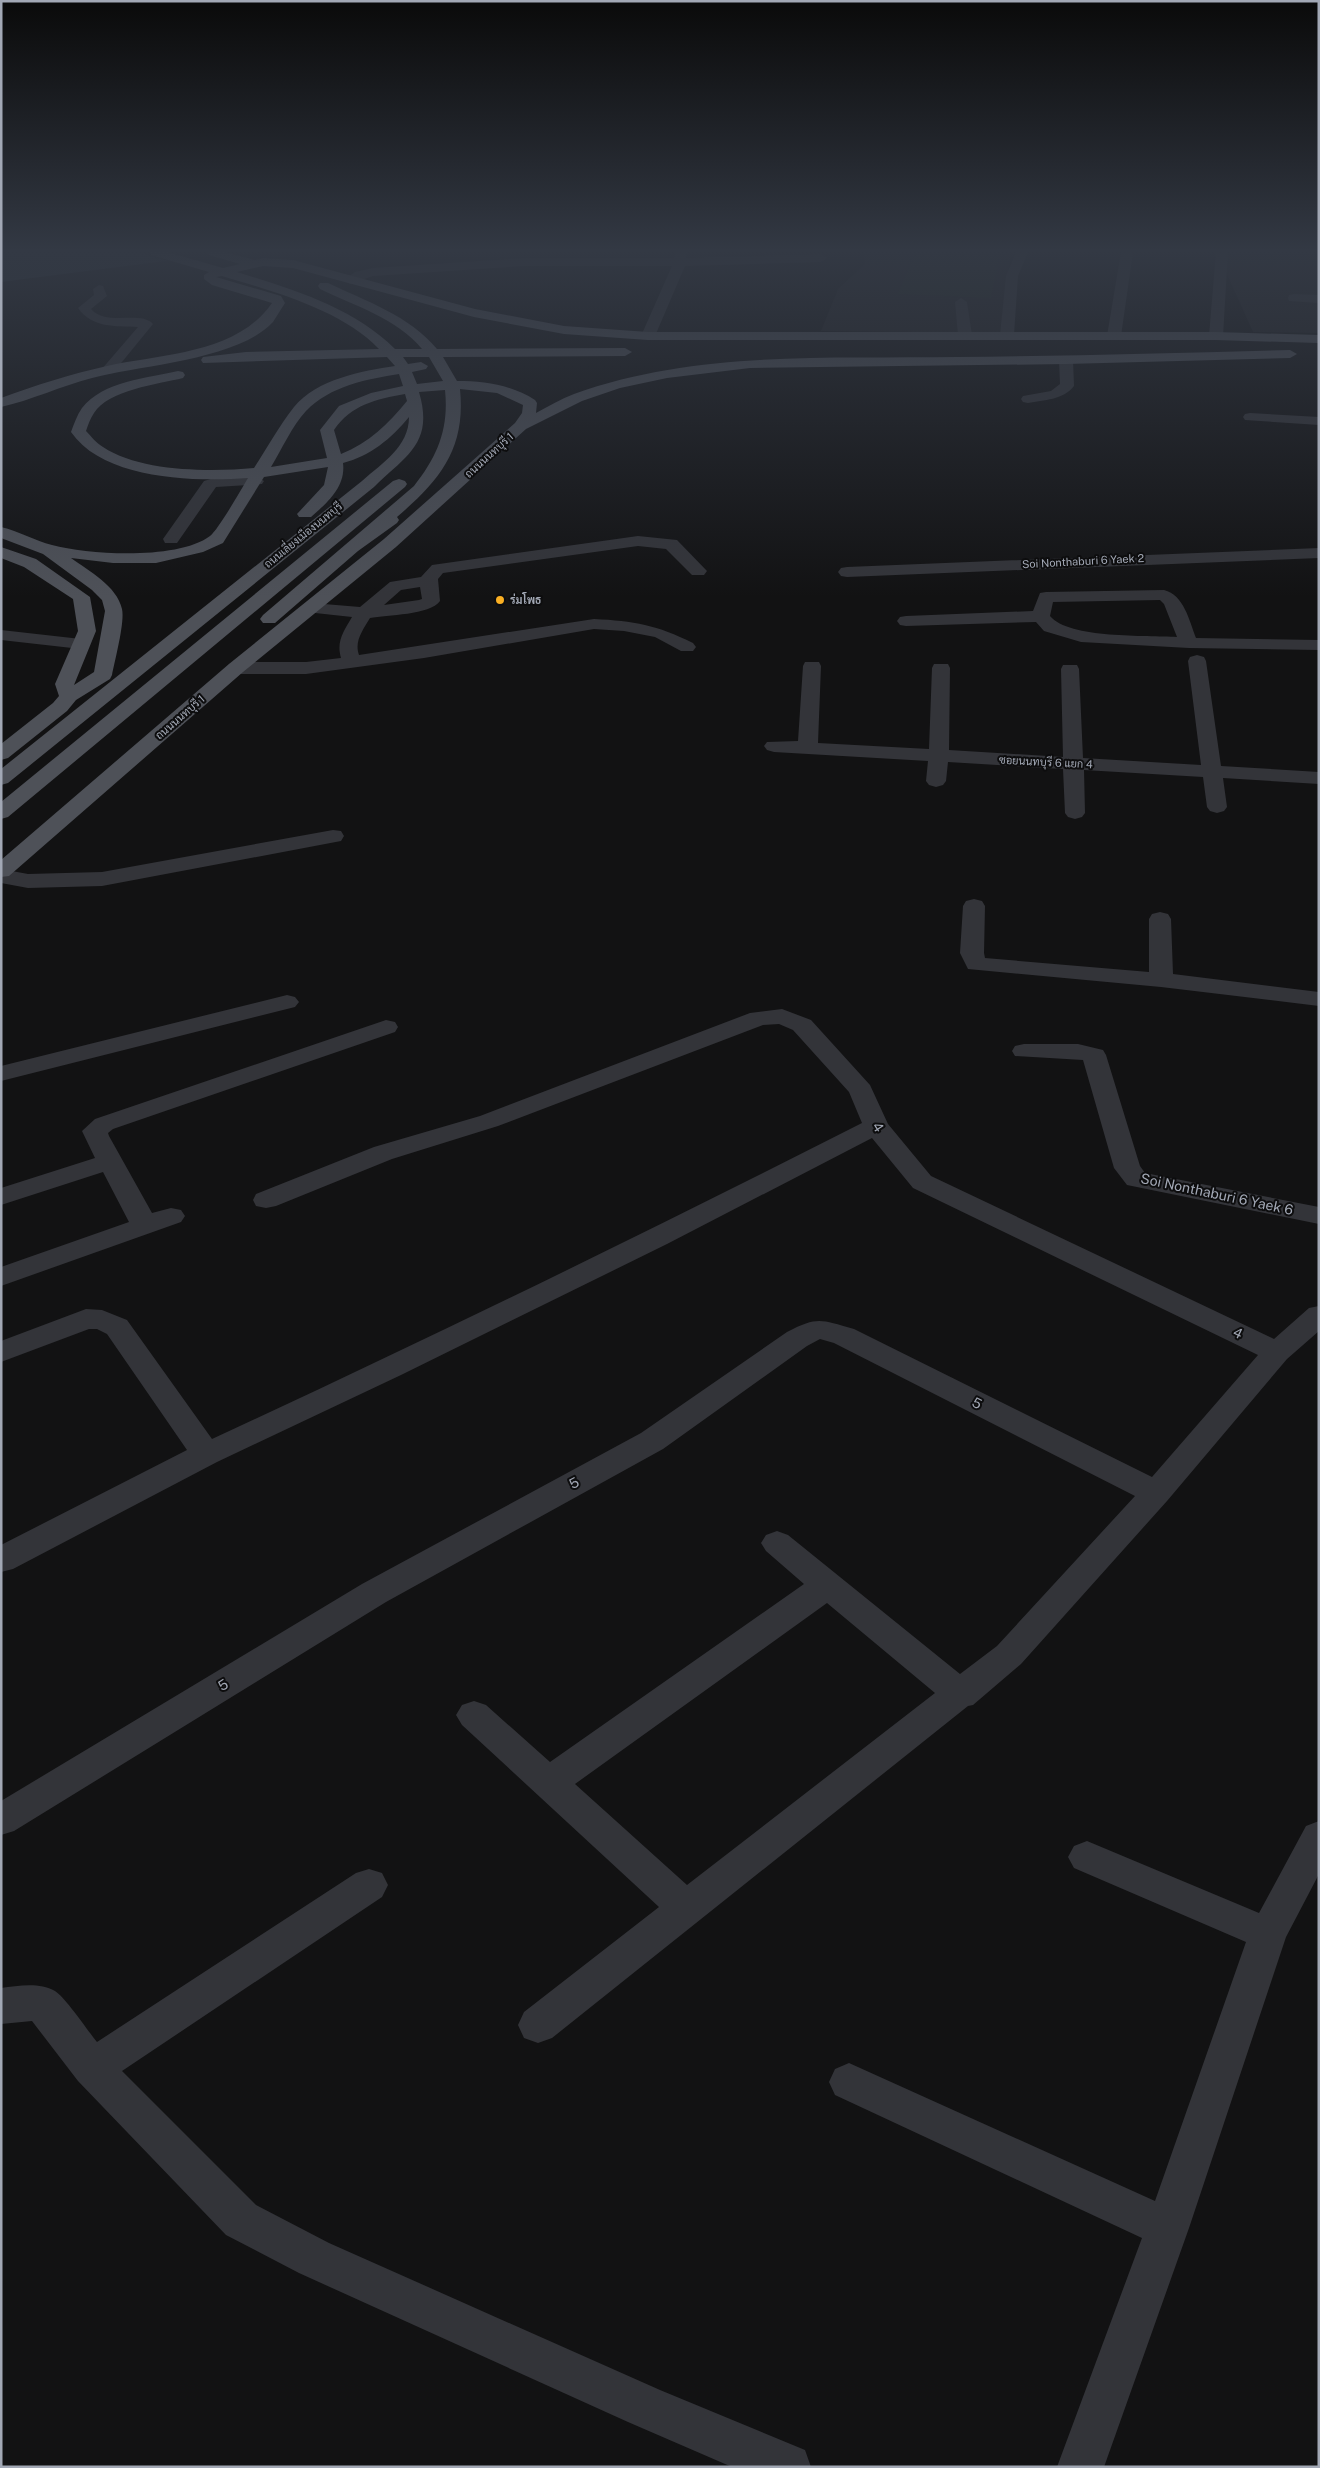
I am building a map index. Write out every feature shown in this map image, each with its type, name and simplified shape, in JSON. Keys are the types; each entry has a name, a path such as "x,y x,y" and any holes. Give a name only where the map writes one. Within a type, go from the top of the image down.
{"main road":[{"path":"1,402 48,385 124,367"},
{"path":"10,414 59,392 100,380 164,367"},
{"path":"239,367 195,372 143,383 106,396 89,410 78,432 84,441 96,451 137,467 202,474 294,470 345,458 380,441 414,402"},
{"name":"ถนนเลี่ยงเมืองนนทบุรี","path":"1,779 368,484 403,450 413,437 416,424 414,402 402,367"},
{"path":"1,532 49,550 127,558 164,558 192,551 217,540 300,409 327,388 366,376 414,367"},
{"path":"111,753 420,490 439,465 455,413 452,384 442,367"},
{"path":"354,547 433,489 485,442 544,399 625,367"},
{"name":"ถนนนนทบุรี 1","path":"1,871 236,668 390,543 521,426 577,398 616,385 700,367"},
{"path":"289,526 327,495 334,483 336,460 327,430 343,410 360,402 382,395 427,387 462,385 495,388 518,396 530,403 529,413 521,426"},
{"name":"ถนนเลี่ยงเมืองนนทบุรี","path":"1,813 395,488 422,464 448,436"},
{"path":"49,550 98,586 110,599 114,611 103,675"},
{"path":"1,552 30,563 81,597 87,631 64,684 69,696"},
{"path":"1,754 60,707 69,696 116,668 222,582"},
{"path":"1,846 58,798"}],"street":[{"path":"1028,399 1055,394 1067,386 1066,367"},
{"path":"1250,417 1319,421"},
{"path":"171,539 210,484 217,482 256,481"},
{"path":"351,660 347,647 352,634 364,614 396,586 427,581 430,574 438,569 638,542 671,544 698,571"},
{"name":"Soi Nonthaburi 6 Yaek 2","path":"847,572 1319,553"},
{"path":"1041,616 1046,597 1164,595 1172,601 1189,643"},
{"path":"312,608 364,614"},
{"path":"906,621 1041,616"},
{"path":"1041,616 1050,627 1081,637 1189,643 1319,645"},
{"path":"236,668 306,668 351,660 424,652 594,624 624,626 660,633 687,647"},
{"path":"1,634 81,644"},
{"path":"1196,661 1217,807"},
{"path":"808,748 812,666"},
{"path":"936,781 939,756 941,668"},
{"path":"1070,669 1075,813"},
{"name":"ซอยนนทบุรี 6 แยก 4","path":"774,746 1319,778"},
{"path":"1,876 28,881 102,879 334,836"},
{"path":"974,906 972,953 976,964 1161,980 1319,999"},
{"path":"1160,919 1161,980"},
{"path":"1,1074 287,1002"},
{"name":"4","path":"266,1200 383,1153 489,1121 759,1018 782,1016 802,1026 861,1090 876,1126 922,1182 1277,1352"},
{"path":"144,1224 95,1131 104,1124 386,1027"},
{"name":"Soi Nonthaburi 6 Yaek 6","path":"1024,1051 1078,1051 1094,1055 1126,1168 1136,1179 1319,1216"},
{"path":"1,1560 206,1454 400,1364 657,1238 876,1126"},
{"path":"1,1197 111,1161"},
{"path":"1,1277 144,1224 171,1216"},
{"path":"538,2025 961,1695 1008,1655 1156,1493 1277,1352 1319,1315"},
{"path":"1,1352 86,1319 102,1320 117,1327 206,1454"},
{"name":"5","path":"1,1820 374,1593 652,1441 797,1339 817,1329 844,1336 1156,1493"},
{"path":"777,1544 961,1695"},
{"path":"549,1783 827,1585"},
{"path":"474,1715 686,1908"},
{"path":"1080,2467 1167,2228 1268,1934 1319,1837"},
{"path":"1087,1857 1268,1934"},
{"path":"92,2068 369,1885"},
{"path":"1,2006 21,2003 42,2004 92,2068 241,2220 314,2258 644,2406 788,2467"},
{"path":"849,2082 1167,2228"}],"place":[{"name":"ร่มโพธ","path":"500,600"}]}
